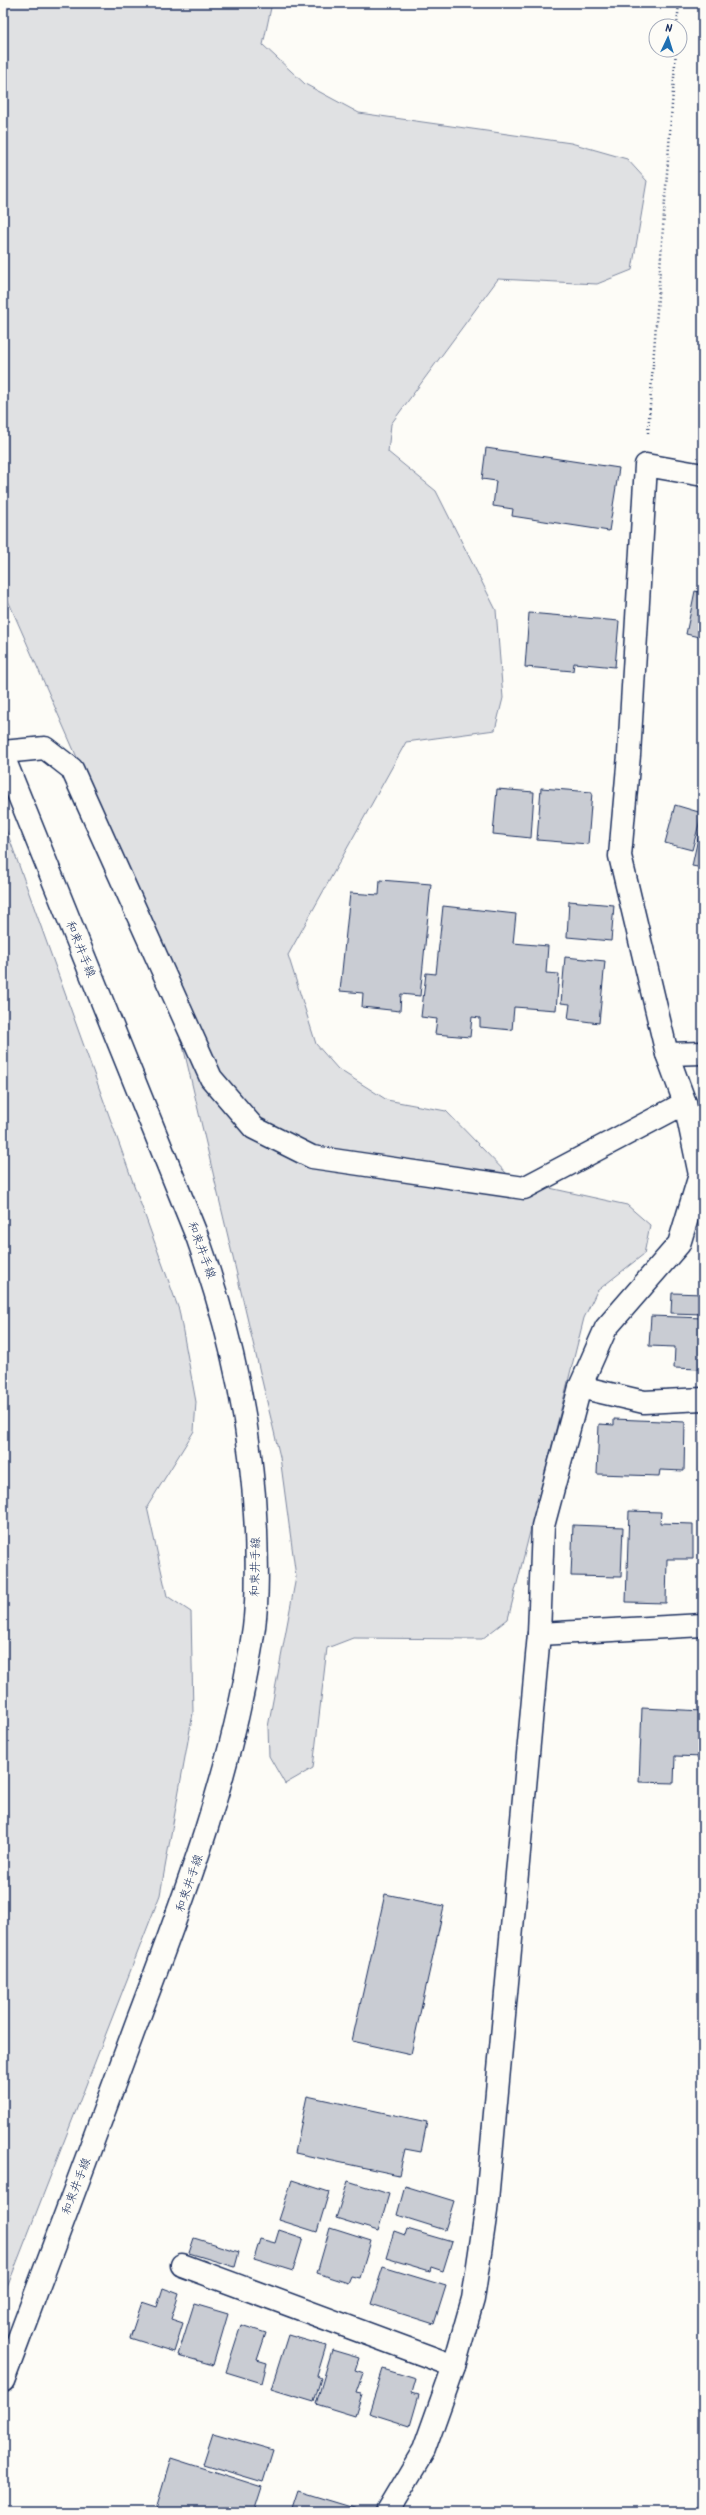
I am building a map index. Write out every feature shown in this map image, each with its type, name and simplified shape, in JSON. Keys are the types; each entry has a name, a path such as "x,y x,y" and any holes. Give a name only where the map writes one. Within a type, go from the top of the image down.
{"street":[{"path":"387,2512 424,2450 454,2366 473,2299 486,2211 539,1634 543,1526 580,1387 606,1328 679,1244 700,1175 685,1103 667,1054 620,856 629,755 646,465 703,476"},
{"path":"3,752 45,748 72,769 211,1078 254,1128 312,1158 524,1188 685,1103"},
{"name":"和束井手線","path":"3,756 196,1232 218,1295 234,1353 245,1411 254,1482 257,1554 254,1626 227,1765 220,1788 194,1870 3,2381"},
{"path":"667,1054 703,1053"},
{"path":"580,1387 644,1402 703,1399"},
{"path":"539,1634 703,1625"},
{"path":"182,2265 454,2366"}],"path":[{"path":"678,18 679,3"},
{"path":"646,465 675,58"}],"shaded area":[{"path":"3,3 272,3 263,45 305,84 359,113 571,143 627,159 647,181 632,270 597,284 498,279 391,424 388,452 436,491 496,610 503,698 495,730 406,742 288,955 316,1044 338,1069 387,1100 446,1111 513,1180 627,1205 650,1225 644,1254 597,1291 584,1318 508,1619 482,1639 353,1638 327,1648 313,1768 285,1784 269,1756 268,1727 296,1577 280,1457 159,944 3,589"},
{"path":"3,821 179,1310 196,1402 194,1431 147,1507 167,1596 191,1612 193,1713 160,1895 3,2298"}],"building":[{"path":"486,448 619,468 609,531 512,516 513,509 493,506 496,481 482,479"},
{"path":"695,591 703,593 703,638 686,634"},
{"path":"529,613 619,621 615,667 574,663 573,671 525,667"},
{"path":"541,788 592,792 588,844 537,840"},
{"path":"497,789 534,792 531,838 493,834"},
{"path":"675,805 702,813 692,850 665,843"},
{"path":"703,815 703,868 692,866"},
{"path":"380,880 431,884 420,996 401,994 400,1011 362,1007 363,993 340,991 350,893 379,895"},
{"path":"569,901 614,905 611,941 567,937"},
{"path":"443,906 516,914 513,943 548,946 546,973 559,974 556,1010 514,1007 512,1030 480,1027 480,1018 472,1017 470,1037 435,1034 437,1019 421,1017 426,973 436,974"},
{"path":"565,957 605,961 599,1023 568,1019 570,1004 561,1003"},
{"path":"672,1293 703,1294 703,1314 671,1313"},
{"path":"651,1316 703,1318 700,1369 674,1368 675,1347 649,1346"},
{"path":"614,1419 685,1422 684,1471 660,1470 659,1476 597,1474 599,1424 614,1425"},
{"path":"701,1431 703,1431 703,1473 700,1473"},
{"path":"629,1511 661,1512 660,1523 693,1524 693,1559 667,1559 666,1603 626,1602"},
{"path":"573,1525 623,1527 621,1577 571,1576"},
{"path":"642,1708 703,1711 703,1757 675,1756 674,1783 639,1782"},
{"path":"385,1894 444,1906 411,2054 352,2041"},
{"path":"307,2096 427,2122 421,2152 405,2149 399,2175 295,2153"},
{"path":"292,2180 329,2192 317,2232 279,2220"},
{"path":"348,2181 389,2194 378,2231 336,2218"},
{"path":"405,2186 454,2201 445,2230 397,2215"},
{"path":"330,2228 371,2241 360,2278 351,2276 348,2283 317,2273"},
{"path":"407,2229 452,2242 443,2271 431,2267 430,2271 386,2258 394,2231 405,2235"},
{"path":"279,2230 303,2238 293,2271 254,2259 260,2239 275,2243"},
{"path":"194,2238 239,2252 235,2267 189,2253"},
{"path":"383,2267 446,2286 434,2324 371,2304"},
{"path":"163,2288 179,2294 171,2319 183,2323 174,2352 130,2338 142,2302 157,2307"},
{"path":"194,2304 228,2314 213,2365 178,2355"},
{"path":"241,2325 266,2333 257,2360 267,2363 262,2383 226,2372"},
{"path":"288,2335 326,2346 317,2376 321,2378 314,2402 271,2389"},
{"path":"332,2350 359,2358 355,2370 364,2373 357,2393 362,2394 355,2416 316,2404"},
{"path":"383,2369 416,2379 412,2393 419,2395 410,2426 369,2413"},
{"path":"213,2433 273,2450 263,2482 203,2464"},
{"path":"171,2458 262,2487 254,2512 155,2512"},
{"path":"298,2491 364,2511 364,2512 291,2512"}]}
